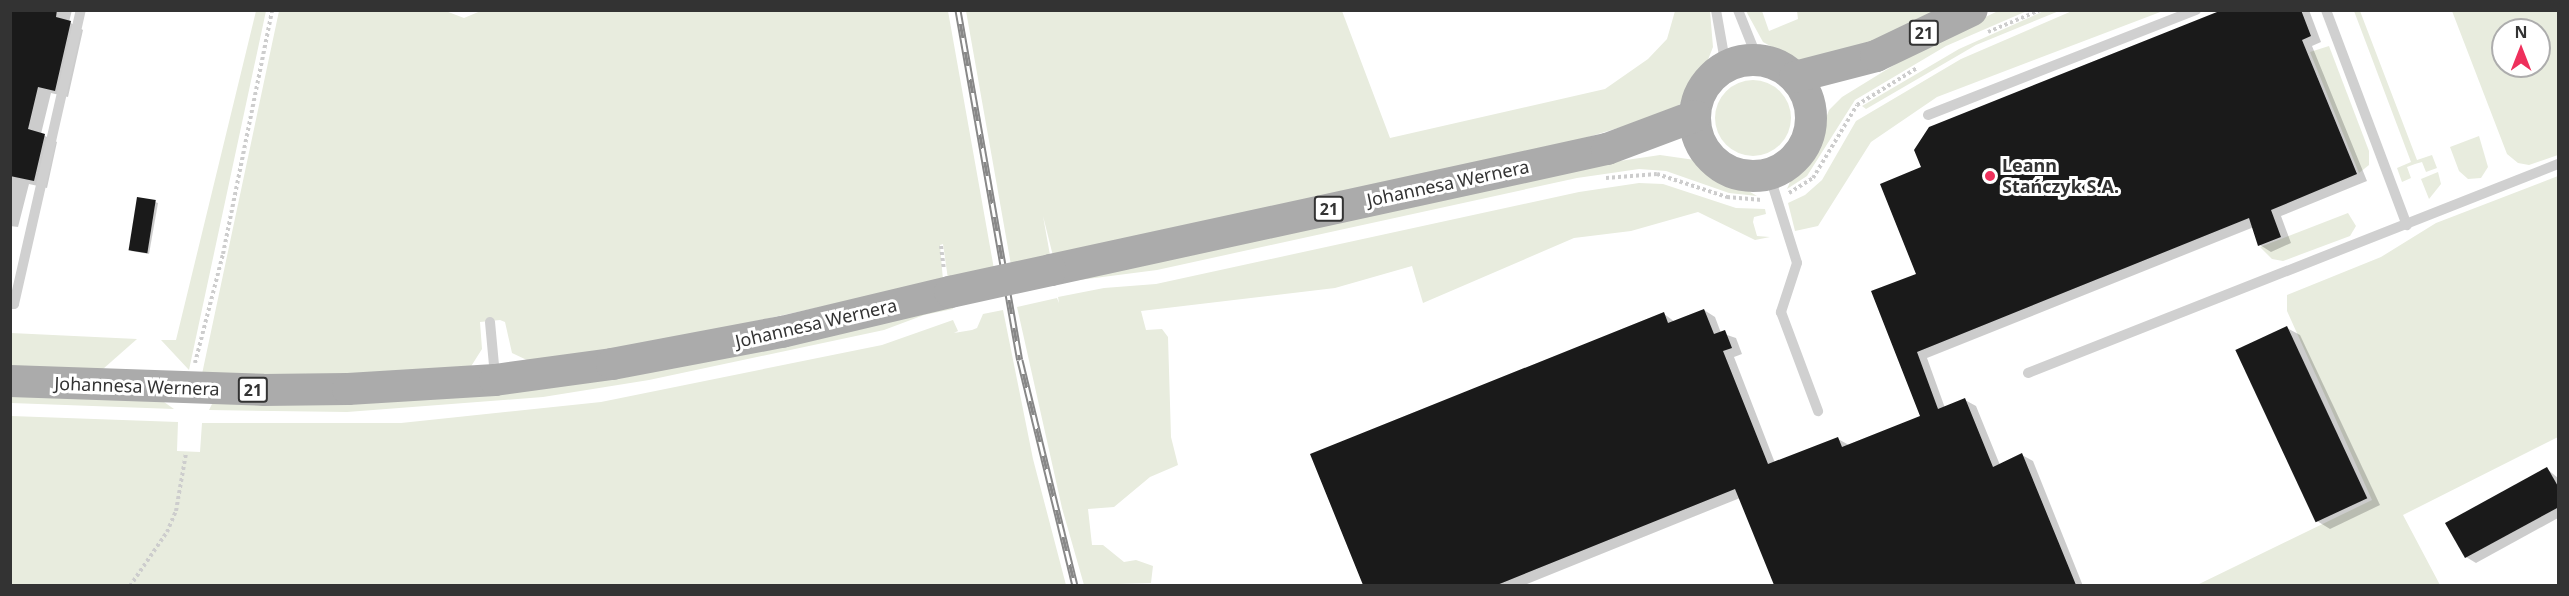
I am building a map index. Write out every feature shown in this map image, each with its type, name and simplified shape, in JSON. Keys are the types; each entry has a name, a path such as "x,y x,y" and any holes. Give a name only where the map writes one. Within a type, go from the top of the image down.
{"main road":[{"name":"21","path":"1795,77 1876,56 1974,24"},
{"name":"21","path":"1810,106 1876,56"},
{"path":"1758,60 1778,66 1795,77 1810,106 1807,141 1773,189 1730,171 1698,130 1705,86 1726,67 1758,60"},
{"name":"Johannesa Wernera","path":"10,381 191,388 348,390 495,380 601,366 782,332 947,285 1051,270 1698,130"}],"lane":[{"path":"10,304 14,304 81,10"},
{"path":"1716,10 1726,67"},
{"path":"1738,10 1758,60"},
{"path":"1928,115 2196,10"},
{"path":"2326,10 2407,225"},
{"path":"2028,373 2559,164"},
{"path":"1773,189 1797,263 1781,312 1818,411"},
{"path":"490,322 495,380"}],"path":[{"path":"191,388 223,254 272,10"},
{"path":"1974,24 2040,10"},
{"path":"1594,180 1645,173 1727,197 1773,189 1813,178 1857,105 1923,64"},
{"path":"941,246 947,285"},
{"path":"130,585 167,532 176,511 186,453"}],"shaded area":[{"path":"443,10 464,18 483,10 948,11 994,269 948,279 943,244 940,245 943,280 661,342 529,361 512,353 505,322 500,320 480,322 482,349 470,368 374,377 202,374 279,11"},
{"path":"2046,10 2059,11 1976,45 1866,109 1862,106 1959,49"},
{"path":"256,11 266,11 189,370 161,340 176,340"},
{"path":"966,11 1342,11 1390,138 1605,89 1648,59 1667,39 1675,11 1710,11 1713,47 1704,70 1685,99 1677,107 1651,118 1575,141 1053,256 1043,216 1050,255 1011,265"},
{"path":"1746,11 1762,11 1769,31 1798,19 1797,11 1943,11 1870,42 1798,61 1763,42"},
{"path":"1998,11 2027,11 1946,46 1855,100 1807,176 1787,189 1793,175 1813,153 1829,110 1842,97 1925,46"},
{"path":"2072,11 2163,11 1937,97 1871,142 1818,226 1795,231 1788,203 1805,195 1822,180 1856,121 1961,59"},
{"path":"2354,11 2360,11 2417,160 2432,155 2437,168 2426,172 2422,162 2407,167 2411,178 2402,182 2397,168 2411,162"},
{"path":"2452,11 2558,11 2558,155 2529,165 2518,163 2507,154"},
{"path":"2329,46 2369,151 2369,165 2359,173 2310,52"},
{"path":"1753,80 1767,83 1780,91 1788,104 1791,118 1788,132 1780,145 1767,153 1753,156 1739,153 1726,145 1718,132 1715,118 1718,104 1726,91 1739,83"},
{"path":"2479,136 2488,167 2481,178 2468,179 2459,171 2450,147"},
{"path":"1660,155 1695,160 1757,196 1729,193 1666,171 1639,169 1577,178 1157,270 1056,283 1586,166"},
{"path":"2438,172 2441,184 2429,199 2421,179"},
{"path":"2558,176 2558,437 2403,515 2440,585 2197,585 2372,500 2287,311 2287,295 2381,257 2436,223"},
{"path":"1639,183 1663,184 1736,208 1765,209 1766,214 1754,217 1753,222 1757,236 1770,237 1755,240 1698,212 1631,231 1574,238 1423,303 1412,266 1335,288 1141,311 1146,330 1162,329 1168,337 1171,437 1178,465 1150,477 1114,507 1088,509 1092,545 1103,545 1124,562 1136,560 1153,566 1151,583 1084,585 1062,508 1017,307 1057,298 1059,303 1058,297 1104,288 1156,284 1579,192"},
{"path":"2348,213 2356,226 2350,236 2283,261 2272,259 2260,247"},
{"path":"952,305 953,309 924,315 884,330 649,380 543,397 347,412 209,410 212,404"},
{"path":"1003,310 1033,459 1066,585 11,585 11,416 178,422 177,451 200,452 202,423 401,423 601,402 882,345 953,320 958,331 954,333 972,330 977,328 983,314"},
{"path":"11,333 137,339 103,369 11,369"},
{"path":"11,393 164,402 174,409 11,403"}],"building":[{"path":"10,10 57,10 56,17 71,21 55,91 38,87 28,129 45,134 34,181 10,176"},
{"path":"2222,10 2301,10 2311,36 2302,40 2357,174 2271,210 2281,237 2258,246 2249,218 1917,352 1938,409 1965,398 1993,467 2022,453 2076,585 1774,585 1735,489 1497,585 1363,585 1310,454 1664,312 1668,323 1704,309 1714,334 1725,330 1732,348 1723,351 1768,464 1838,437 1842,447 1920,416 1871,291 1916,274 1880,184 1921,167 1914,150 1929,127"},
{"path":"137,197 156,200 147,253 129,250"},
{"path":"2287,326 2367,498 2316,522 2235,350"},
{"path":"2547,467 2559,488 2559,507 2465,558 2445,523"}],"railway":[{"path":"958,10 1020,360 1075,586"}],"place":[{"name":"Leann Stańczyk S.A.","path":"1990,176"}]}
